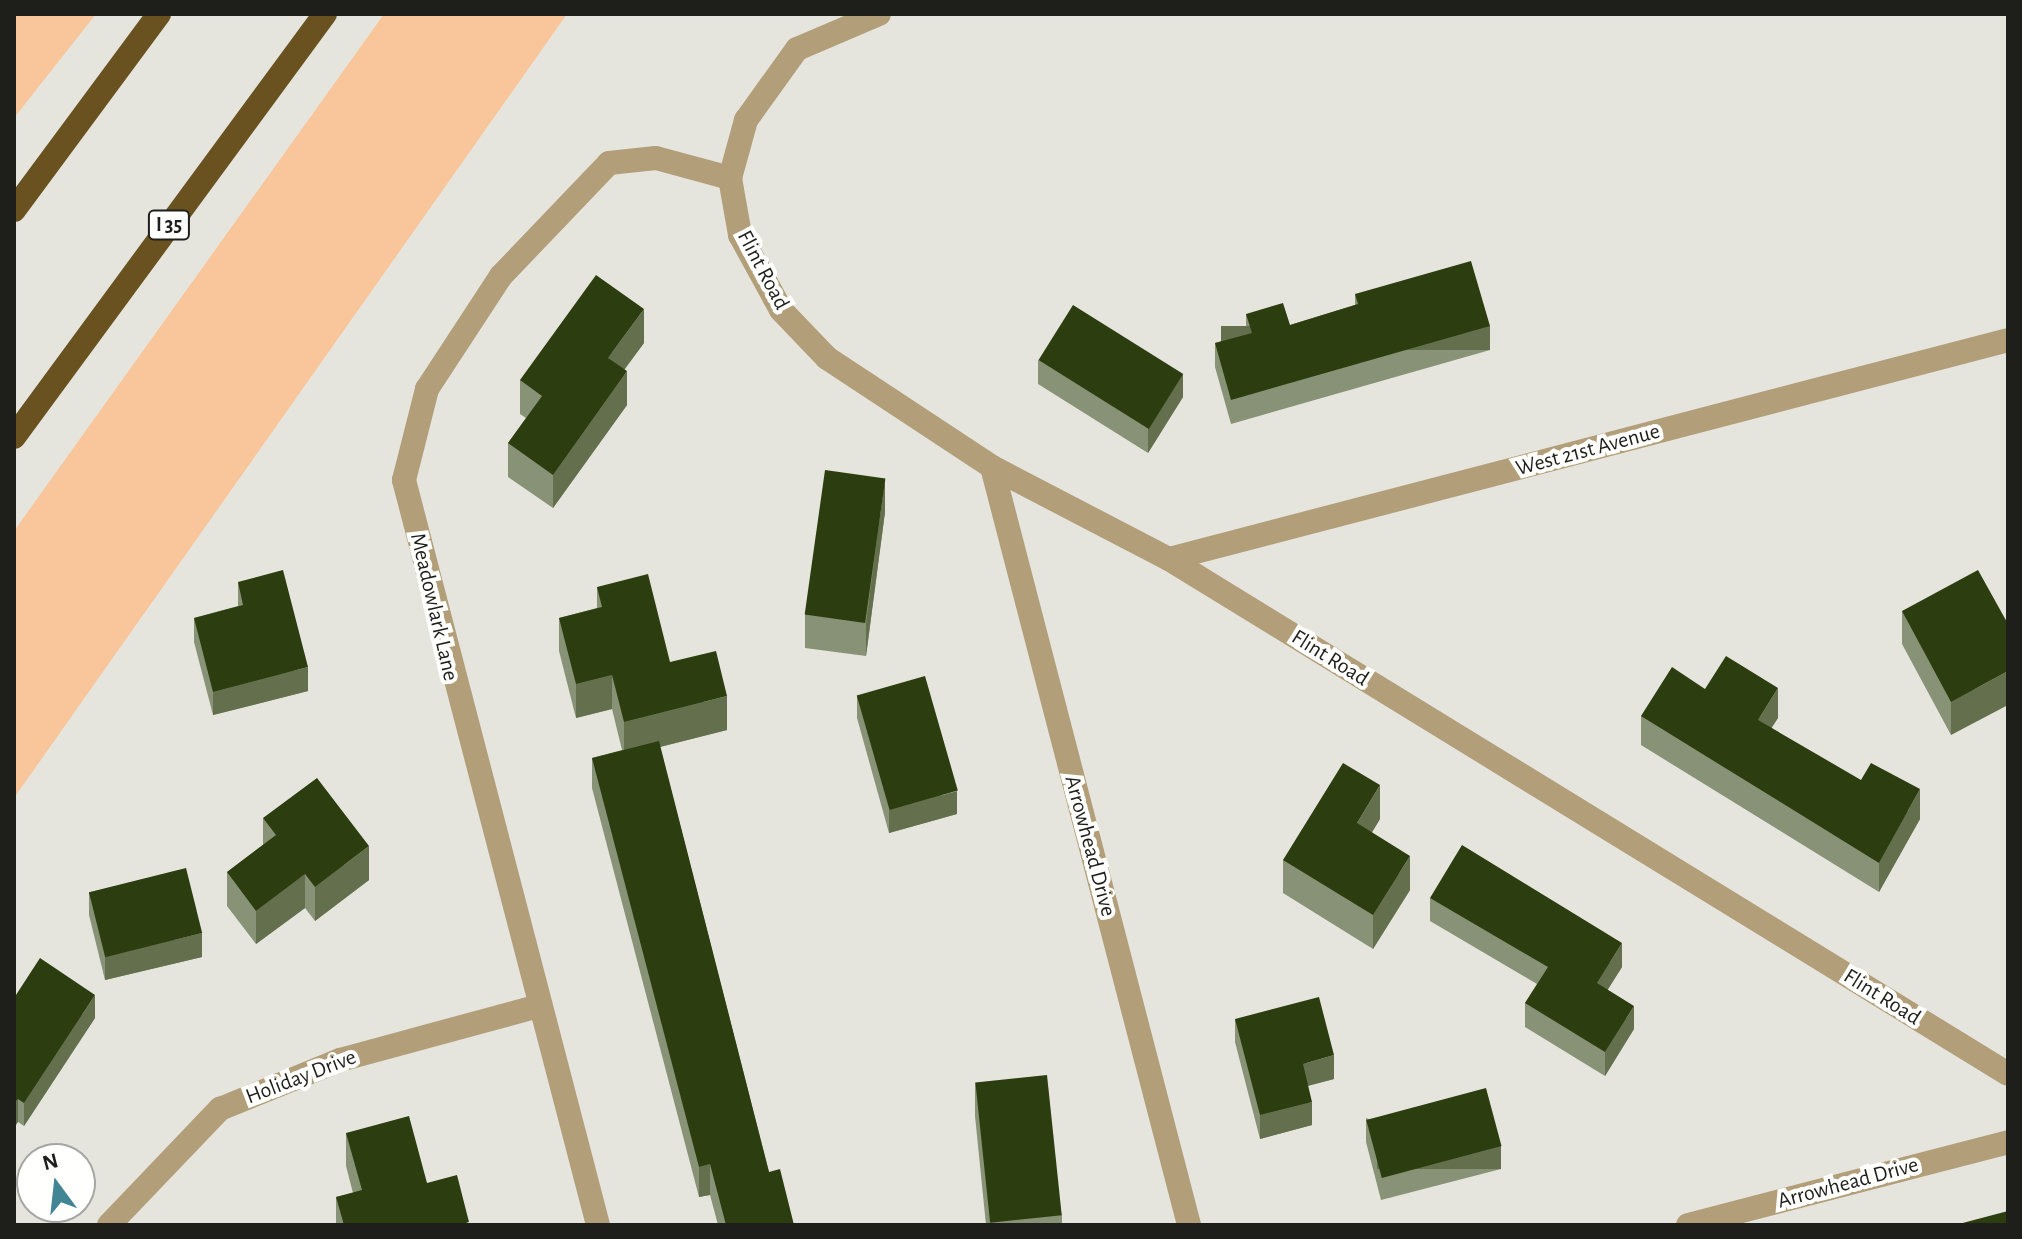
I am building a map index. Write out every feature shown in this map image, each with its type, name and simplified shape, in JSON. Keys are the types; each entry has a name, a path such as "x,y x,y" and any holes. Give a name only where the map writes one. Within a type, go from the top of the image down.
{"highway":[{"path":"14,210 159,14"},
{"name":"I 35","path":"14,437 325,14"}],"street":[{"path":"730,178 746,120 797,49 879,14"},
{"name":"Meadowlark Lane","path":"598,1225 404,480 427,389 501,276 609,163 656,158 730,178"},
{"name":"Flint Road","path":"730,178 740,235 781,310 827,358 992,467 1169,559 2008,1074"},
{"name":"West 21st Avenue","path":"1169,559 2008,340"},
{"name":"Arrowhead Drive","path":"992,467 1189,1225"},
{"name":"Holiday Drive","path":"109,1225 220,1109 340,1060 539,1006"},
{"name":"Arrowhead Drive","path":"1688,1225 2008,1142"}],"shaded area":[{"path":"14,14 96,14 14,118"},
{"path":"384,14 567,14 14,798 14,531"}],"building":[{"path":"1471,261 1490,326 1231,400 1215,343 1252,333 1246,314 1283,303 1290,325 1358,304 1355,294"},
{"path":"596,275 644,309 608,358 627,371 553,475 508,443 542,396 520,380"},
{"path":"1073,305 1183,374 1149,429 1039,360"},
{"path":"825,470 885,478 865,623 805,615"},
{"path":"283,570 308,667 213,692 194,618 243,605 238,582"},
{"path":"1978,570 2008,624 2008,671 1951,702 1902,611"},
{"path":"648,574 670,662 716,651 727,696 624,722 612,675 576,684 559,618 602,607 597,587"},
{"path":"1726,656 1778,688 1758,720 1861,780 1871,763 1920,789 1879,863 1641,716 1672,667 1705,689"},
{"path":"925,676 958,790 890,810 857,696"},
{"path":"659,741 769,1172 780,1169 794,1225 726,1225 710,1164 699,1167 592,758"},
{"path":"1343,763 1380,785 1357,823 1410,856 1373,915 1283,860"},
{"path":"317,778 369,846 315,887 305,874 256,911 227,872 276,835 263,818"},
{"path":"1462,845 1622,943 1597,983 1634,1006 1605,1052 1525,1003 1548,967 1430,898"},
{"path":"186,868 202,933 105,957 89,892"},
{"path":"40,958 95,995 24,1103 18,1099 14,1104 14,998"},
{"path":"1319,997 1334,1055 1303,1064 1312,1102 1260,1115 1235,1019"},
{"path":"1047,1075 1062,1215 990,1223 975,1083"},
{"path":"1486,1088 1502,1146 1382,1178 1366,1120"},
{"path":"409,1116 427,1183 457,1175 469,1222 459,1225 344,1225 336,1197 362,1190 346,1133"},
{"path":"2008,1211 2008,1225 1955,1225"}]}
